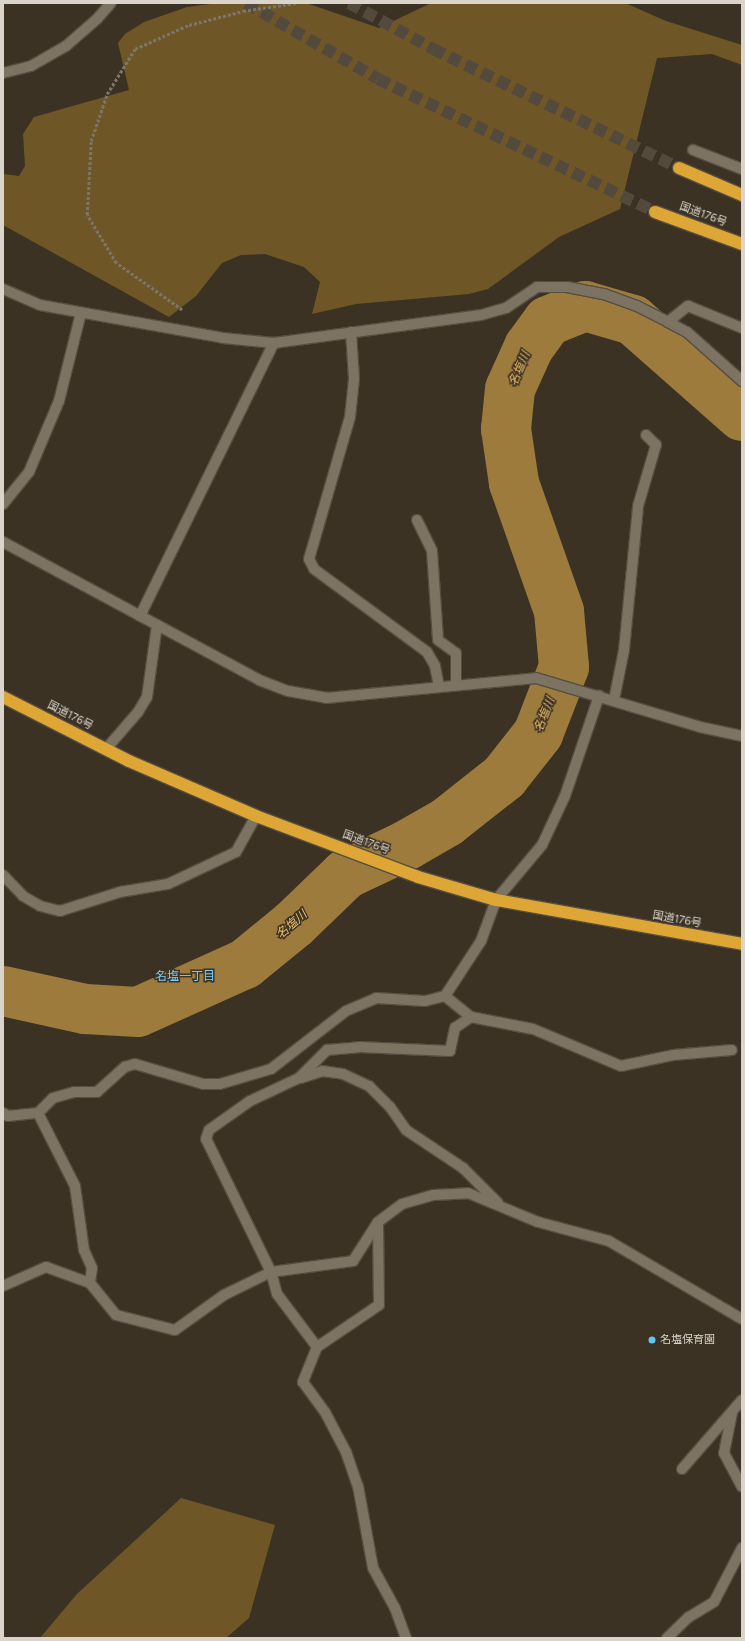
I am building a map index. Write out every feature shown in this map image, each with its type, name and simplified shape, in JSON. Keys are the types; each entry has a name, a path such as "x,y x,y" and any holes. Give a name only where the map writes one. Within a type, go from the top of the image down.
{"highway":[{"path":"679,168 742,196"},
{"name":"国道176号","path":"655,212 742,244"},
{"name":"国道176号","path":"3,696 106,750 256,816 418,877 496,900 742,944"}],"street":[{"path":"3,73 31,66 66,46 97,19 111,3"},
{"path":"693,150 742,169"},
{"path":"3,289 40,305 223,338 274,343 481,315 506,308 538,287 567,287 604,294 638,306 687,332 742,381"},
{"path":"668,322 688,306 742,328"},
{"path":"3,504 29,472 53,416 82,313"},
{"path":"351,332 354,379 350,416 309,559 314,569 426,652 435,666 439,687"},
{"path":"140,616 274,343"},
{"path":"614,700 624,650 638,506 656,445 646,435"},
{"path":"417,520 432,551 438,640 456,653 456,685"},
{"path":"3,542 259,680 288,691 326,698 536,678 614,700 700,727 742,736"},
{"path":"106,750 138,712 146,697 157,625"},
{"path":"3,1113 8,1116 38,1113 54,1098 74,1092 97,1092 125,1067 135,1064 202,1084 220,1084 271,1070 346,1011 376,998 425,1001 445,996 481,940 496,900 542,845 565,796 600,696"},
{"path":"3,875 22,896 40,906 60,911 120,892 168,884 236,852 256,816"},
{"path":"445,996 471,1017 533,1029 621,1066 673,1055 732,1050"},
{"path":"299,1078 327,1050 359,1047 450,1051 455,1028 471,1017"},
{"path":"317,1347 277,1294 271,1272 206,1138 209,1130 250,1101 299,1078 322,1071 343,1074 369,1086 390,1107 406,1130 463,1168 502,1207"},
{"path":"38,1113 75,1186 84,1250 92,1268 90,1283"},
{"path":"3,1286 46,1267 90,1283 116,1315 175,1330 224,1295 271,1272 352,1261 378,1222 402,1204 434,1195 468,1193 538,1222 609,1241 742,1319"},
{"path":"378,1222 379,1305 317,1347 303,1382 325,1412 346,1452 358,1486 373,1568 395,1608 406,1638"},
{"path":"682,1469 742,1400"},
{"path":"732,1411 724,1453 742,1487"},
{"path":"667,1638 689,1617 714,1602 742,1548"}],"path":[{"path":"190,313 116,263 87,215 91,141 107,94 135,49 189,25 244,12 296,3"}],"shaded area":[{"path":"218,3 306,3 379,28 431,3 625,3 666,21 742,45 742,65 712,54 657,58 620,209 559,237 488,289 469,294 356,304 312,314 320,282 304,267 265,254 241,255 222,263 196,296 169,317 3,225 3,174 19,176 25,166 23,134 34,117 129,90 118,43 125,34 144,22 187,7"},
{"path":"181,1498 275,1525 249,1618 226,1638 40,1638 77,1594"}],"waterway":[{"name":"名塩川","path":"3,991 85,1009 138,1012 245,964 294,924 346,874 407,845 447,822 504,777 538,734 564,667 559,611 514,483 506,429 510,389 529,347 548,321 585,306 633,320 742,416"}],"tunnel":[{"path":"246,3 378,79 655,212"},
{"path":"349,3 433,49 679,168"}],"place":[{"name":"名塩保育園","path":"652,1340"}],"district":[{"name":"名塩一丁目","path":"185,977"}]}
